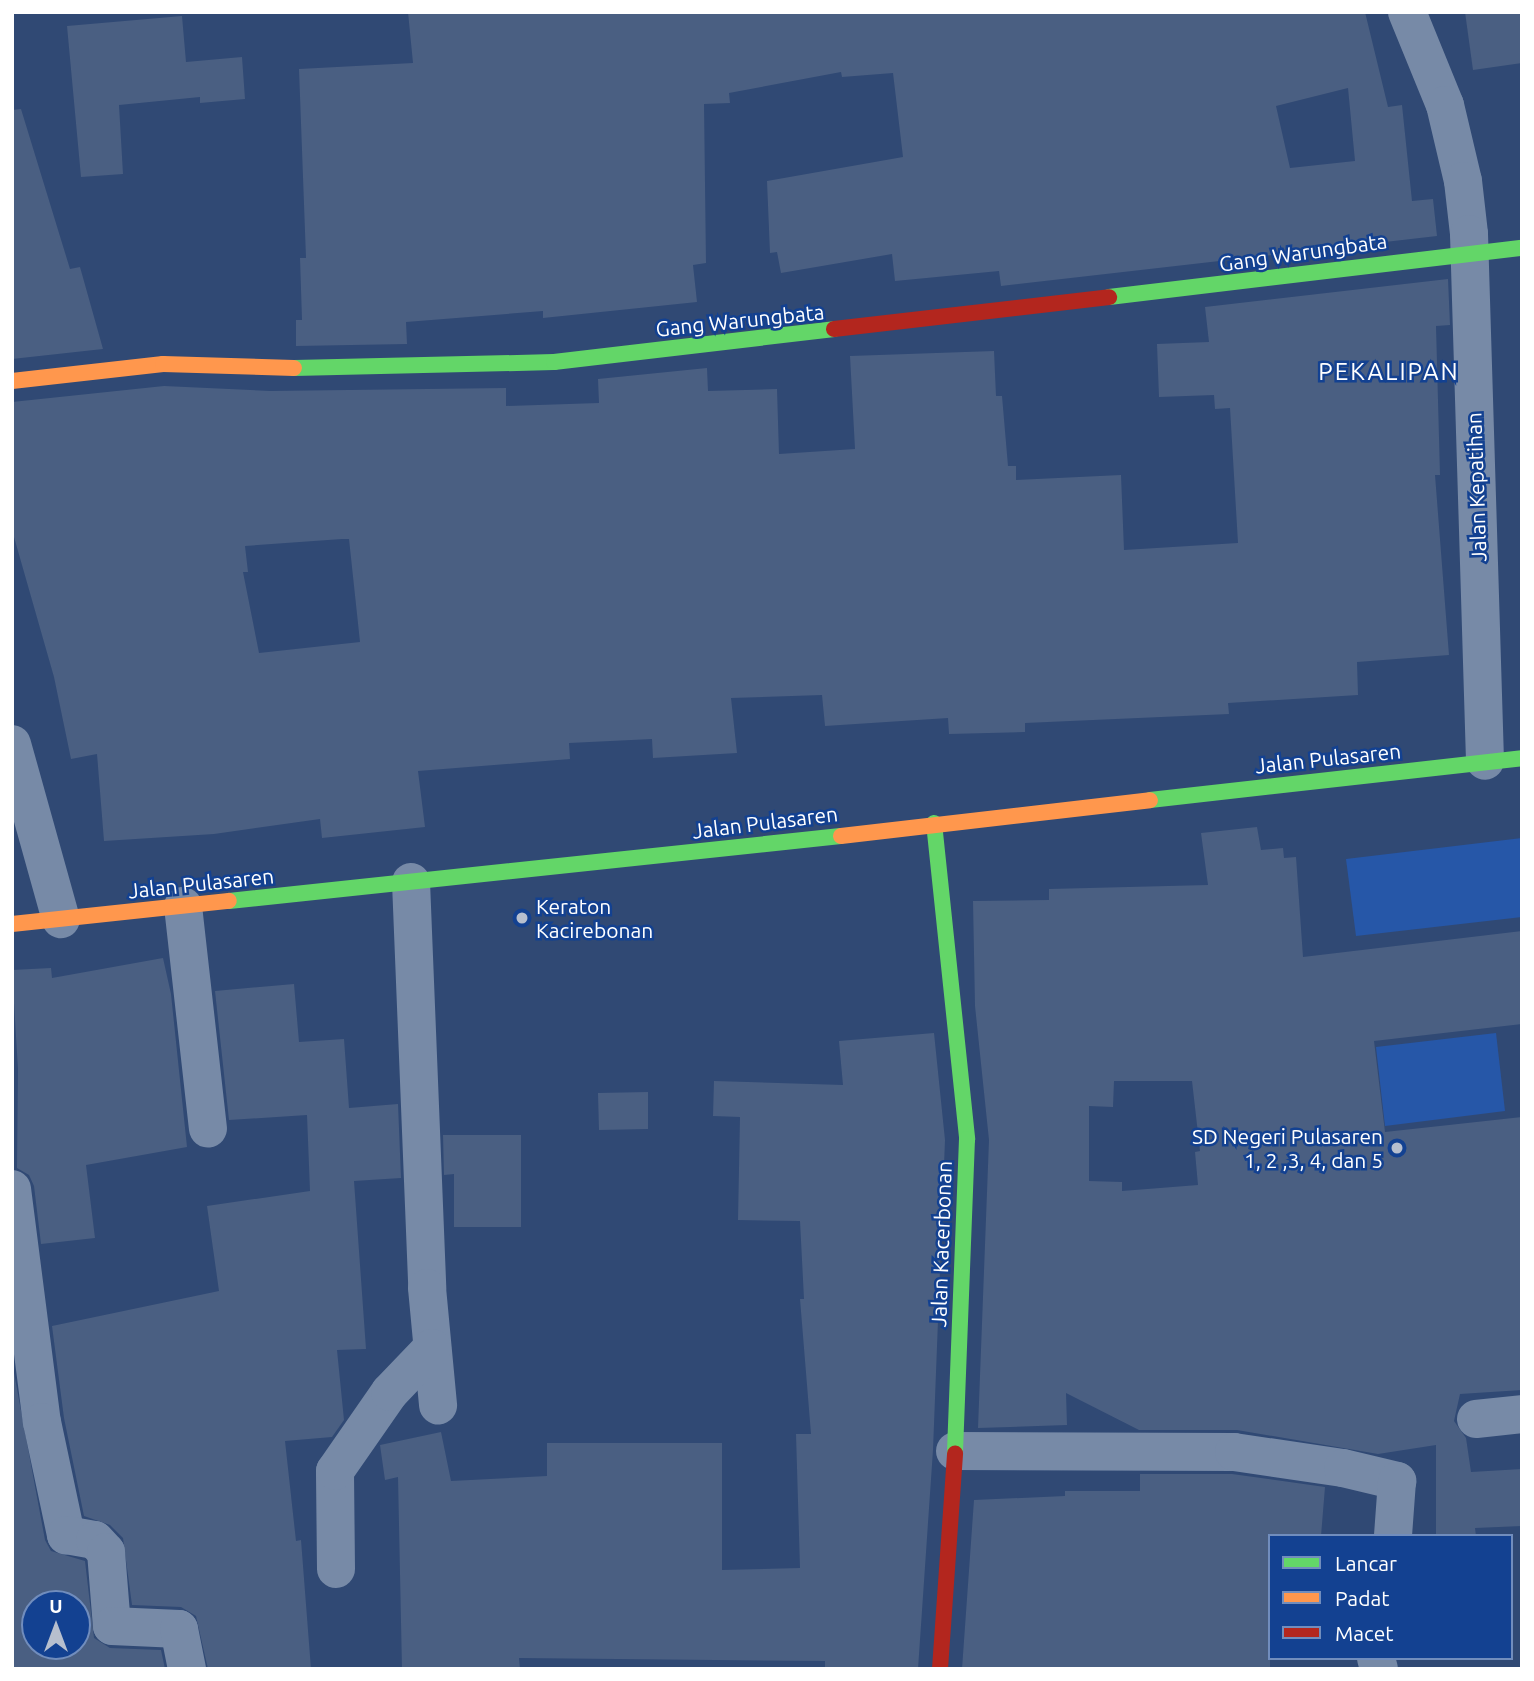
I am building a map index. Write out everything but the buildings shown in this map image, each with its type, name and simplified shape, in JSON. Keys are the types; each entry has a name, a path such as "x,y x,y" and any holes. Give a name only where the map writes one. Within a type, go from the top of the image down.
{"street":[{"name":"Jalan Kepatihan","path":"1406,12 1445,105 1463,181 1470,252 1485,761"},
{"name":"Gang Warungbata","path":"12,381 163,364 271,369 554,362 1077,303 1470,252 1522,248"},
{"path":"12,744 61,919"},
{"name":"Jalan Pulasaren","path":"12,924 1522,758"},
{"name":"Jalan Kacerbonan","path":"934,823 967,1139 955,1451 940,1669"},
{"path":"411,882 432,1348 438,1405"},
{"path":"184,906 208,1129"},
{"path":"12,1189 42,1422 66,1535 94,1540 106,1552 113,1626 179,1629 187,1669"},
{"path":"336,1569 335,1471 390,1392 432,1348"},
{"path":"1476,1419 1522,1414"},
{"path":"955,1451 1234,1452 1343,1468 1397,1481 1392,1534"}],"shaded area":[{"path":"1522,838 1522,917 1356,936 1346,859"},
{"path":"1496,1033 1505,1111 1385,1126 1376,1047"}],"traffic: fast":[{"path":"1109,297 1522,248"},
{"path":"294,368 554,362 834,329"},
{"path":"1150,800 1522,758"},
{"path":"934,823 967,1139 955,1454"},
{"path":"229,901 841,836"}],"traffic: slow":[{"path":"12,381 163,364 294,368"},
{"path":"841,836 1150,800"},
{"path":"12,924 229,901"}],"traffic: jam":[{"path":"834,329 1109,297"},
{"path":"940,1669 955,1454"}],"place":[{"name":"Keraton Kacirebonan","path":"522,918"},
{"name":"SD Negeri Pulasaren 1, 2 ,3, 4, dan 5","path":"1397,1148"}],"district":[{"name":"PEKALIPAN","path":"1389,372"}]}
